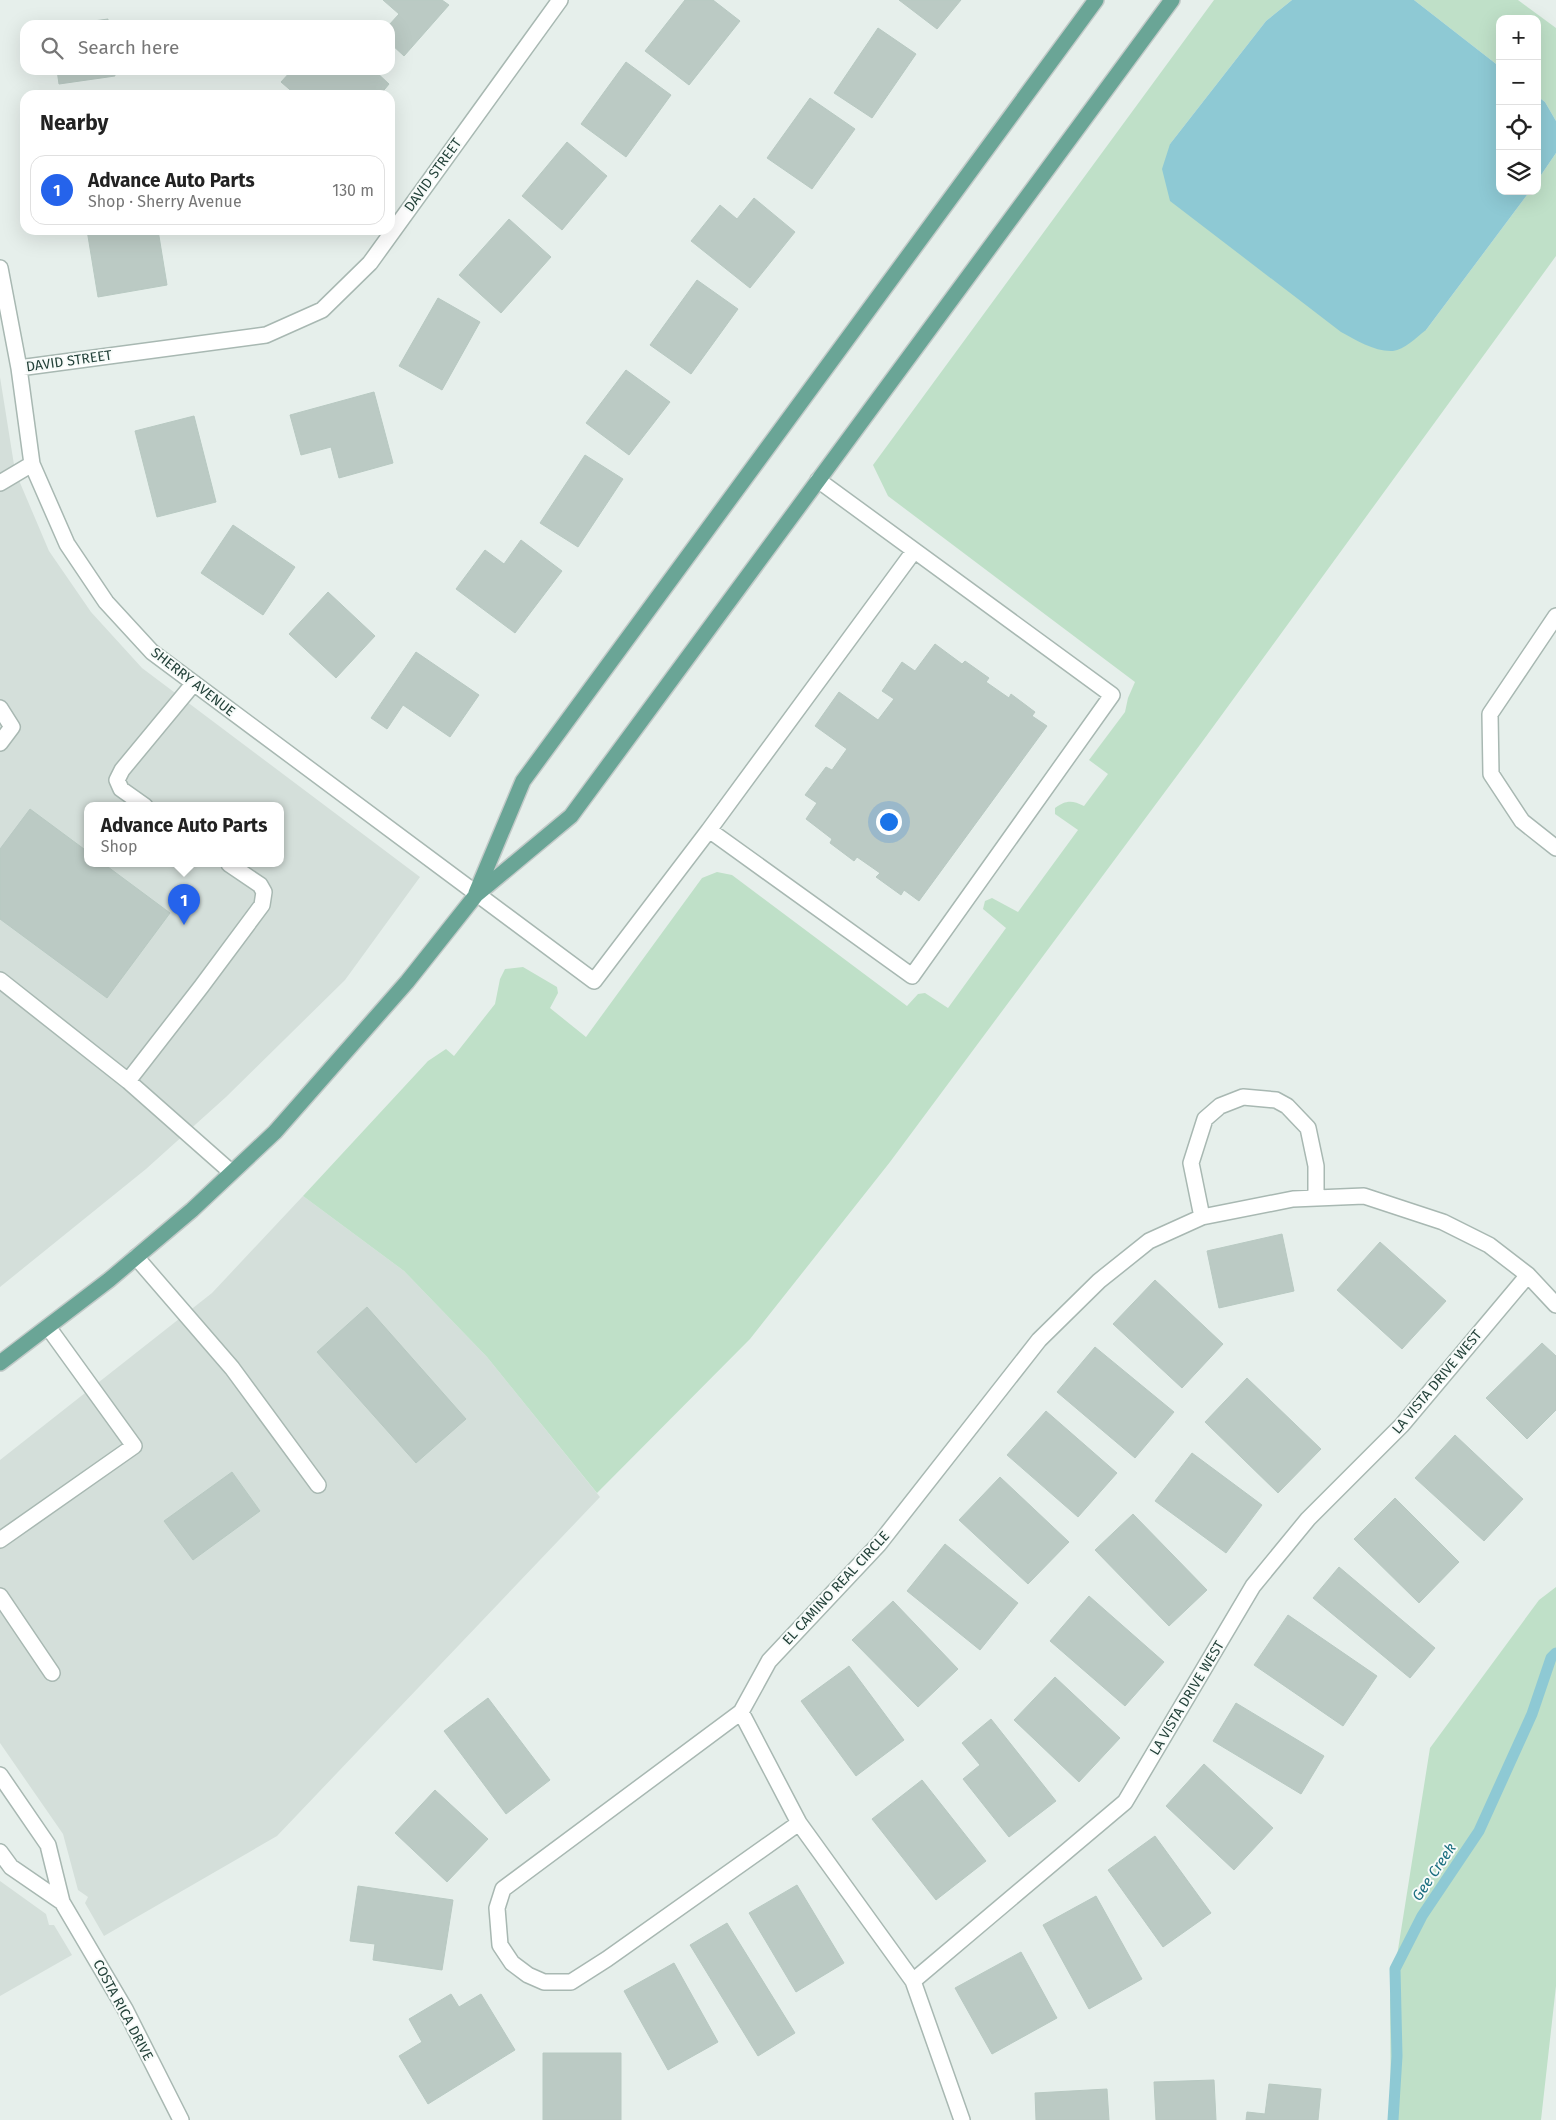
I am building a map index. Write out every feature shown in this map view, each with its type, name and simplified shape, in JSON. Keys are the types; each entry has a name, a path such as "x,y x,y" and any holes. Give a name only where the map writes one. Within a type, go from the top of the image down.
{"main road":[{"path":"476,895 522,781 1096,0"},
{"path":"0,1363 136,1257 275,1132 407,982 476,895 571,816 1172,0"}],"street":[{"name":"DAVID STREET","path":"395,228 560,0"},
{"name":"DAVID STREET","path":"19,368 266,335 322,310 370,263 390,235"},
{"name":"SHERRY AVENUE","path":"0,268 6,331 19,368 32,464 67,544 106,602 152,652 594,981 709,830"},
{"path":"0,483 32,464"},
{"path":"818,480 914,550 1112,695 912,976 709,830 914,550"},
{"path":"1556,616 1490,714 1491,774 1522,820 1556,848"},
{"path":"139,802 121,789 116,780 122,770 194,683"},
{"path":"0,708 12,727 0,743"},
{"path":"128,1081 262,905 264,892 260,885 233,867"},
{"path":"0,980 128,1081 232,1172"},
{"path":"1202,1217 1191,1163 1205,1119 1220,1106 1243,1097 1276,1100 1287,1106 1308,1128 1316,1166 1316,1198"},
{"name":"EL CAMINO REAL CIRCLE","path":"799,1823 607,1959 571,1982 544,1982 528,1975 512,1963 500,1945 497,1908 503,1889 741,1712 769,1660 879,1544 1039,1340 1099,1281 1150,1241 1202,1217 1294,1199 1364,1196 1443,1222 1489,1245 1528,1275 1556,1305"},
{"path":"136,1257 232,1368 318,1485"},
{"name":"LA VISTA DRIVE WEST","path":"913,1981 1125,1802 1253,1586 1308,1519 1402,1425 1528,1275"},
{"path":"0,1540 134,1446 48,1327"},
{"path":"0,1596 52,1673"},
{"path":"741,1712 799,1823 913,1981 962,2120"},
{"name":"COSTA RICA DRIVE","path":"0,1775 48,1845 62,1902 125,2009 181,2120"},
{"name":"COSTA RICA DRIVE","path":"0,1852 10,1867 62,1902"}],"shaded area":[{"path":"0,377 15,471 49,551 91,612 142,668 420,877 345,980 226,1097 146,1169 0,1287"},
{"path":"303,1196 404,1271 487,1357 600,1497 277,1836 104,1936 85,1903 88,1897 78,1890 63,1834 0,1743 0,1460 212,1293"},
{"path":"0,1881 46,1914 49,1925 54,1925 72,1955 0,1996"}],"green space":[{"path":"1214,0 1292,0 1266,21 1170,144 1426,330 1527,195 1541,195 1541,175 1556,153 1556,256 1202,742 890,1162 750,1339 597,1493 487,1357 404,1271 303,1196 428,1061 446,1049 454,1056 495,1004 500,979 505,969 523,967 557,987 558,993 550,1008 586,1037 702,878 717,872 732,875 907,1006 918,994 925,993 948,1008 1006,928 983,909 985,901 992,898 1018,912 1078,830 1055,814 1055,808 1062,803 1069,802 1084,806 1108,774 1089,760 1125,712 1128,698 1135,682 888,496 873,465"},
{"path":"1414,0 1518,0 1538,15 1496,15 1496,64"},
{"path":"1541,17 1556,28 1556,121 1545,102 1541,99"},
{"path":"1556,1587 1556,1986 1541,2120 1391,2120 1390,2000 1430,1748 1539,1600"}],"water":[{"path":"1292,0 1414,0 1496,64 1496,195 1527,195 1426,330 1402,348 1393,351 1379,350 1341,332 1170,201 1162,169 1170,144 1266,21"},
{"path":"1541,99 1545,102 1556,121 1556,153 1541,175"}],"building":[{"path":"383,0 442,0 449,5 404,56 395,48 394,20 399,14"},
{"path":"685,0 713,0 740,21 689,85 645,51"},
{"path":"899,0 961,0 937,29"},
{"path":"878,28 916,54 872,118 834,93"},
{"path":"626,62 671,95 626,157 581,124"},
{"path":"58,75 115,76 59,84"},
{"path":"287,75 379,75 389,84 384,90 290,90 281,82"},
{"path":"810,98 855,129 812,189 767,158"},
{"path":"567,142 607,176 562,230 522,196"},
{"path":"754,198 795,232 750,288 691,241 720,205 737,219"},
{"path":"509,219 551,257 501,313 459,275"},
{"path":"88,235 159,235 167,285 98,297"},
{"path":"697,280 738,309 691,374 650,345"},
{"path":"438,298 480,322 442,390 399,366"},
{"path":"626,370 670,402 629,455 586,423"},
{"path":"374,392 393,463 339,478 331,447 301,455 290,415"},
{"path":"194,416 216,502 157,517 135,431"},
{"path":"585,455 623,479 578,547 540,523"},
{"path":"233,525 295,567 263,615 201,573"},
{"path":"521,540 562,571 515,633 456,589 485,550 504,564"},
{"path":"328,592 375,636 336,678 289,634"},
{"path":"935,644 962,664 965,661 989,678 986,682 1009,698 1011,694 1035,712 1032,716 1047,726 919,901 904,890 901,895 876,877 880,873 857,857 854,861 830,843 832,839 806,819 817,803 805,795 826,767 832,770 847,749 815,726 839,692 878,720 894,699 882,691 902,662 915,671"},
{"path":"416,652 479,695 450,737 403,705 387,729 371,718"},
{"path":"30,809 84,849 84,867 108,867 170,913 107,998 0,919 0,849"},
{"path":"1282,1234 1294,1291 1219,1308 1207,1251"},
{"path":"1380,1242 1446,1301 1402,1349 1337,1290"},
{"path":"1155,1280 1223,1344 1182,1388 1113,1324"},
{"path":"367,1307 466,1419 416,1463 317,1352"},
{"path":"1542,1343 1556,1356 1556,1410 1527,1439 1486,1398"},
{"path":"1095,1347 1174,1412 1135,1458 1057,1392"},
{"path":"1247,1378 1321,1449 1278,1493 1205,1422"},
{"path":"1046,1411 1117,1473 1078,1517 1007,1455"},
{"path":"1455,1435 1523,1499 1484,1541 1415,1478"},
{"path":"1192,1453 1262,1505 1226,1553 1155,1501"},
{"path":"232,1472 260,1511 193,1560 164,1521"},
{"path":"1000,1477 1069,1542 1028,1584 959,1520"},
{"path":"1395,1498 1459,1562 1419,1603 1354,1539"},
{"path":"1133,1514 1207,1590 1169,1626 1095,1550"},
{"path":"945,1544 1018,1603 980,1650 907,1591"},
{"path":"1339,1567 1435,1648 1410,1678 1313,1598"},
{"path":"1089,1596 1164,1662 1125,1706 1050,1641"},
{"path":"893,1601 958,1669 918,1707 852,1640"},
{"path":"1288,1615 1377,1676 1343,1726 1254,1665"},
{"path":"849,1666 904,1740 856,1776 801,1701"},
{"path":"1055,1677 1120,1738 1079,1782 1014,1720"},
{"path":"488,1698 550,1780 506,1814 444,1731"},
{"path":"1236,1703 1324,1756 1301,1794 1213,1741"},
{"path":"991,1719 1056,1801 1009,1837 963,1779 980,1765 962,1743"},
{"path":"1204,1764 1273,1828 1234,1870 1166,1806"},
{"path":"922,1780 986,1861 936,1900 872,1819"},
{"path":"435,1790 488,1839 447,1882 395,1833"},
{"path":"1155,1836 1211,1913 1163,1947 1108,1870"},
{"path":"797,1885 844,1963 796,1992 749,1913"},
{"path":"358,1886 453,1900 442,1970 373,1960 375,1944 350,1941"},
{"path":"1096,1896 1142,1979 1089,2009 1043,1925"},
{"path":"727,1923 795,2033 758,2056 690,1945"},
{"path":"1021,1952 1057,2018 992,2054 955,1988"},
{"path":"674,1963 718,2042 668,2070 624,1991"},
{"path":"451,1994 459,2007 481,1994 515,2050 428,2104 399,2056 422,2042 409,2019"},
{"path":"543,2053 621,2053 621,2120 543,2120"},
{"path":"1214,2080 1216,2120 1156,2120 1154,2082"},
{"path":"1269,2084 1321,2089 1318,2120 1246,2120 1247,2112 1265,2114"},
{"path":"1107,2089 1109,2120 1036,2120 1035,2093"}],"waterway":[{"name":"Gee Creek","path":"1393,2120 1397,2056 1395,1969 1422,1916 1479,1831 1532,1714 1551,1658 1556,1653"}],"place":[{"name":"Advance Auto Parts","path":"184,925"}]}
